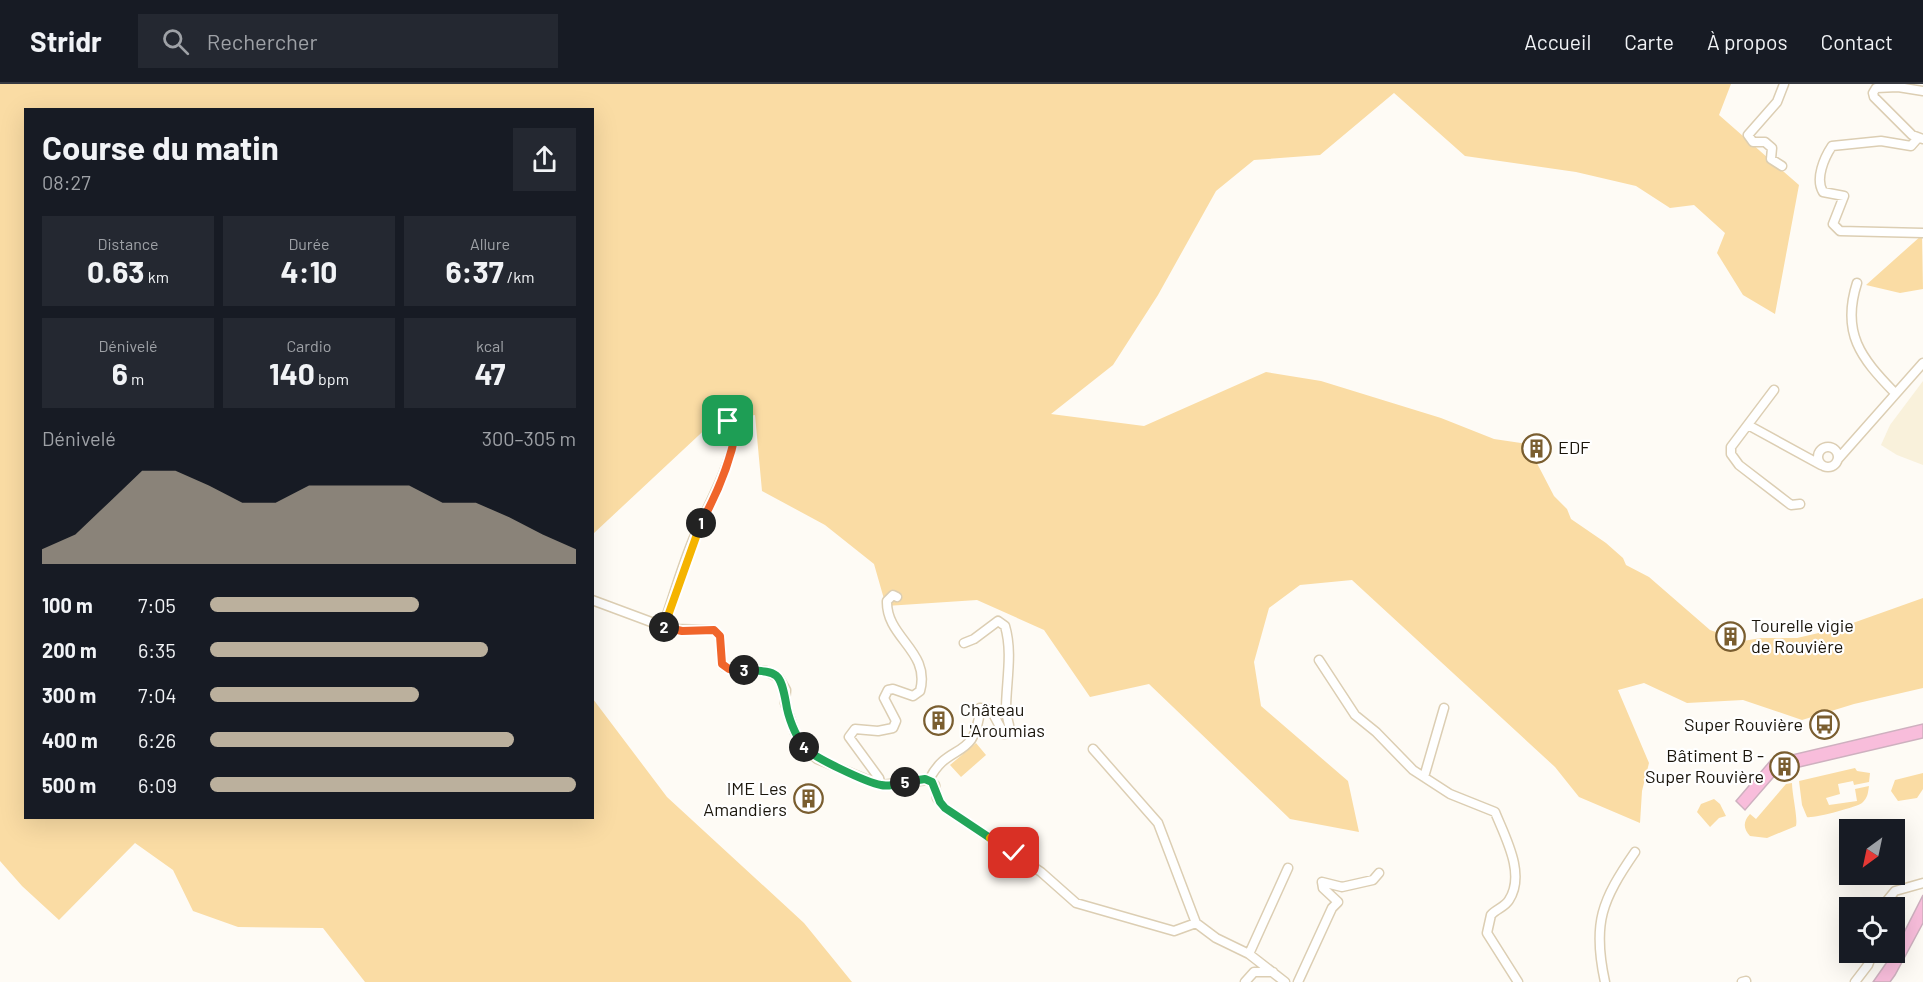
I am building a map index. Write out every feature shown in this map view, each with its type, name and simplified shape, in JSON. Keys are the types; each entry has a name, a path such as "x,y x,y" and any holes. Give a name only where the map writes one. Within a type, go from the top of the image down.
{"street":[{"path":"1780,86 1777,102 1748,135 1753,142 1765,142 1772,148 1771,159 1782,166"},
{"path":"1921,138 1912,135 1874,97 1873,93 1876,88 1898,87 1923,91"},
{"path":"1921,138 1911,146 1881,141 1832,146 1824,160 1820,188 1826,195 1842,193 1844,196 1833,224 1840,231 1923,233"},
{"path":"1857,283 1850,308 1853,334 1866,361 1894,392"},
{"path":"1748,425 1821,465 1831,466 1894,392 1923,363"},
{"path":"1774,390 1731,447 1733,459 1791,505 1800,504"},
{"path":"663,627 699,527 721,484 734,440 736,431 732,424 728,421 720,424"},
{"path":"1821,465 1817,456 1822,448 1829,446 1835,449 1838,459"},
{"path":"881,785 879,778 849,737 855,729 878,731 893,728 896,721 884,698 888,690 893,688 913,696 920,691 923,676 912,649 900,637 887,614 887,601 893,595 897,597"},
{"path":"594,601 663,627 682,631 714,630 718,633 724,667 766,671 779,678 786,690 786,703 795,733 811,755 868,782 881,785 928,780 935,785 937,798 945,808 1041,872 1076,903 1174,932 1196,923"},
{"path":"928,780 934,769 946,757 972,742 981,708 991,710 1004,734 1009,733 1011,726 1006,714 1009,654 1005,626 998,621 974,639 964,643"},
{"path":"1319,660 1355,715 1383,739 1404,762 1450,794 1495,812 1508,843 1514,868 1515,887 1506,903 1491,915 1487,933 1518,982"},
{"path":"1424,777 1444,708"},
{"path":"1093,749 1158,823 1196,923 1216,938 1248,954 1285,982"},
{"path":"1605,982 1598,934 1602,911 1615,882 1635,852"},
{"path":"1248,954 1288,868"},
{"path":"1298,982 1332,908 1338,902 1323,888 1322,882 1342,887 1373,880 1379,873"},
{"path":"1889,897 1894,891 1923,883"},
{"path":"1855,982 1866,963"},
{"path":"1245,982 1254,972 1273,972"}],"shaded area":[{"path":"0,84 1731,84 1719,115 1799,185 1775,314 1743,295 1717,253 1725,233 1694,205 1670,208 1636,186 1576,172 1465,156 1394,93 1320,155 1254,160 1216,191 1158,295 1113,365 1051,414 1144,426 1266,372 1321,381 1441,418 1494,439 1527,444 1554,496 1567,509 1571,519 1606,543 1623,558 1626,565 1649,577 1710,630 1743,641 1761,638 1797,638 1836,629 1923,598 1923,688 1854,704 1802,720 1743,700 1687,703 1644,683 1618,690 1649,763 1642,791 1640,823 1579,797 1555,767 1352,580 1300,585 1269,608 1254,662 1261,706 1348,781 1359,832 1290,819 1149,684 1090,697 1044,630 977,600 886,606 874,564 825,525 762,491 755,415 713,422 594,533 594,108 24,108 24,819 594,819 594,700 667,797 804,923 852,982 365,982 323,928 238,927 193,911 173,870 135,843 59,920 22,886 0,861"},
{"path":"1922,235 1923,289 1900,293 1866,285"},
{"path":"1923,381 1923,465 1897,455 1881,445 1890,425"},
{"path":"976,743 986,755 961,777 950,765"},
{"path":"1855,768 1857,771 1870,773 1869,782 1854,785 1853,781 1838,784 1840,794 1826,798 1829,805 1857,801 1855,789 1869,786 1864,801 1844,810 1807,817 1802,805 1799,781"},
{"path":"1923,773 1923,789 1917,798 1898,801 1891,791 1895,780"},
{"path":"1792,783 1796,826 1767,838 1750,836 1745,828 1745,822 1750,814 1756,819 1786,784"},
{"path":"1714,799 1720,804 1726,816 1719,818 1710,827 1697,812 1701,804"}],"building":[{"name":"Château L'Aroumias","path":"934,708 951,719 943,730 927,719"},
{"name":"Bâtiment B - Super Rouvière","path":"1923,724 1923,738 1778,772 1745,810 1736,801 1771,760"},
{"name":"IME Les Amandiers","path":"805,786 820,793 811,812 796,804"},
{"path":"1923,895 1923,923 1905,956 1905,930"},
{"path":"1886,963 1901,963 1890,982 1873,982"}],"place":[{"name":"EDF","path":"1537,448"},
{"name":"Tourelle vigie de Rouvière","path":"1730,636"},
{"name":"Château L'Aroumias","path":"939,720"},
{"name":"Super Rouvière","path":"1824,725"},
{"name":"Bâtiment B - Super Rouvière","path":"1785,766"},
{"name":"IME Les Amandiers","path":"808,799"}],"route":[{"path":"728,421 736,431 721,484 699,527 663,627 682,631 714,630 720,636 724,667 766,671 779,678 786,690 786,703 795,733 806,750 817,759 850,771 868,782 880,785 928,780 935,785 937,798 945,808 1014,853"}]}
